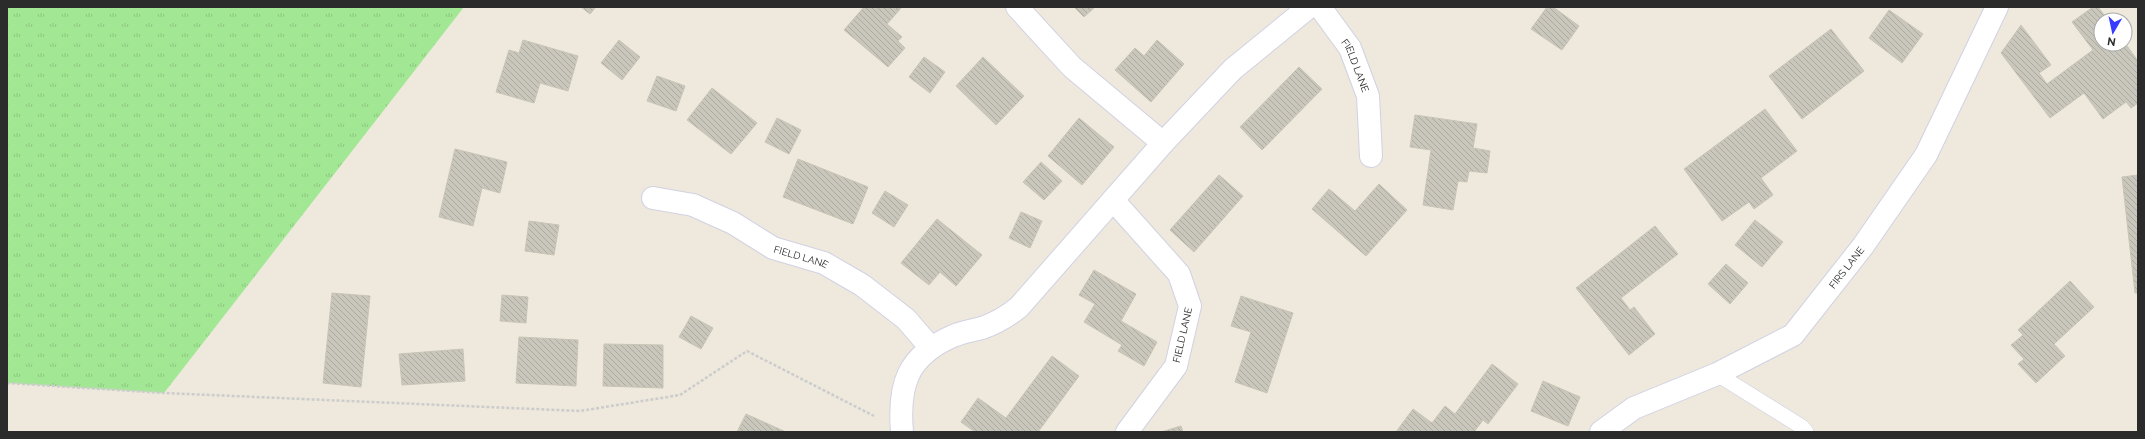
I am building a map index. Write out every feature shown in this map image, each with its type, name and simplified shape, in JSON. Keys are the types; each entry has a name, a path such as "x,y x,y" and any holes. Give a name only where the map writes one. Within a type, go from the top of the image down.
{"street":[{"path":"1017,7 1072,67 1163,143"},
{"path":"902,431 900,408 904,382 914,363 931,348 953,336 1002,320 1019,307 1163,143 1233,69 1310,7"},
{"name":"FIELD LANE","path":"1320,7 1350,48 1368,96 1371,156"},
{"name":"FIRS LANE","path":"1601,432 1634,408 1717,374 1793,335 1863,246 1926,155 1997,7"},
{"name":"FIELD LANE","path":"653,198 693,205 733,223 773,248 824,263 862,285 906,319 931,348"},
{"name":"FIELD LANE","path":"1113,200 1179,274 1190,306 1176,366 1127,432"}],"lane":[{"path":"1717,374 1802,427 1806,432"}],"path":[{"path":"7,383 171,394 580,411 680,395 747,351 902,431"}],"green space":[{"path":"7,7 464,7 164,393 7,383"}],"building":[{"path":"581,7 596,7 590,14"},
{"path":"864,7 902,7 887,24 902,37 898,41 905,48 888,67 844,30"},
{"path":"1074,7 1095,7 1084,17"},
{"path":"1547,7 1553,7 1579,26 1562,50 1531,29"},
{"path":"2093,7 2098,7 2102,12 2093,12 2093,50 2072,22"},
{"path":"1889,10 1923,34 1902,63 1869,38"},
{"path":"2021,25 2051,65 2039,73 2047,84 2093,50 2093,52 2132,52 2138,61 2138,103 2131,108 2126,102 2103,119 2084,93 2050,118 2001,53"},
{"path":"1831,29 1864,71 1802,119 1769,76"},
{"path":"523,40 578,56 568,91 540,83 534,103 496,92 509,50 519,53"},
{"path":"619,40 640,57 622,80 601,63"},
{"path":"1157,40 1184,64 1151,102 1115,70 1135,48 1144,56"},
{"path":"924,57 945,72 930,93 909,77"},
{"path":"983,57 1024,96 996,125 956,86"},
{"path":"1299,67 1322,89 1262,150 1240,127"},
{"path":"657,76 685,86 676,111 647,101"},
{"path":"712,88 757,123 731,154 687,120"},
{"path":"1765,109 1797,151 1761,178 1773,195 1754,209 1749,202 1722,221 1684,169"},
{"path":"1415,115 1477,124 1473,148 1490,151 1487,173 1469,171 1467,182 1458,181 1453,210 1423,205 1431,150 1410,147"},
{"path":"777,118 801,130 789,154 765,142"},
{"path":"1079,118 1114,147 1082,185 1048,156"},
{"path":"455,149 507,162 500,193 482,188 473,226 439,217"},
{"path":"798,159 868,187 853,224 783,197"},
{"path":"1041,162 1062,181 1044,200 1023,182"},
{"path":"1219,175 1243,196 1194,252 1170,230"},
{"path":"2138,175 2138,293 2135,293 2122,177"},
{"path":"1379,184 1407,210 1366,256 1312,209 1329,189 1355,211"},
{"path":"885,191 908,205 894,227 872,213"},
{"path":"1021,212 1042,221 1030,248 1009,238"},
{"path":"937,219 982,255 956,286 940,272 929,285 901,263"},
{"path":"1755,220 1783,242 1762,267 1735,245"},
{"path":"529,221 559,225 554,255 525,251"},
{"path":"1655,226 1678,254 1621,298 1630,310 1634,307 1655,334 1629,355 1576,288"},
{"path":"1726,264 1748,283 1730,304 1708,284"},
{"path":"1094,270 1136,294 1121,321 1157,342 1144,366 1118,351 1122,345 1084,322 1095,304 1079,295"},
{"path":"2070,281 2094,307 2054,344 2065,356 2036,383 2018,364 2024,359 2011,345 2023,335 2018,330"},
{"path":"332,293 370,296 361,387 323,383"},
{"path":"502,295 528,297 526,323 500,321"},
{"path":"1241,296 1293,313 1267,393 1235,382 1251,332 1231,326"},
{"path":"691,316 713,328 701,349 679,337"},
{"path":"519,337 578,340 576,386 516,383"},
{"path":"604,344 663,345 663,388 603,386"},
{"path":"463,349 465,381 402,385 399,354"},
{"path":"1052,356 1079,376 1038,432 975,432 961,422 978,398 1006,418"},
{"path":"1492,364 1518,384 1488,424 1483,420 1474,432 1396,432 1413,409 1432,423 1445,406 1455,414"},
{"path":"1543,381 1580,397 1568,426 1531,411"},
{"path":"746,414 786,432 737,432"},
{"path":"1181,426 1183,432 1161,432"}]}
